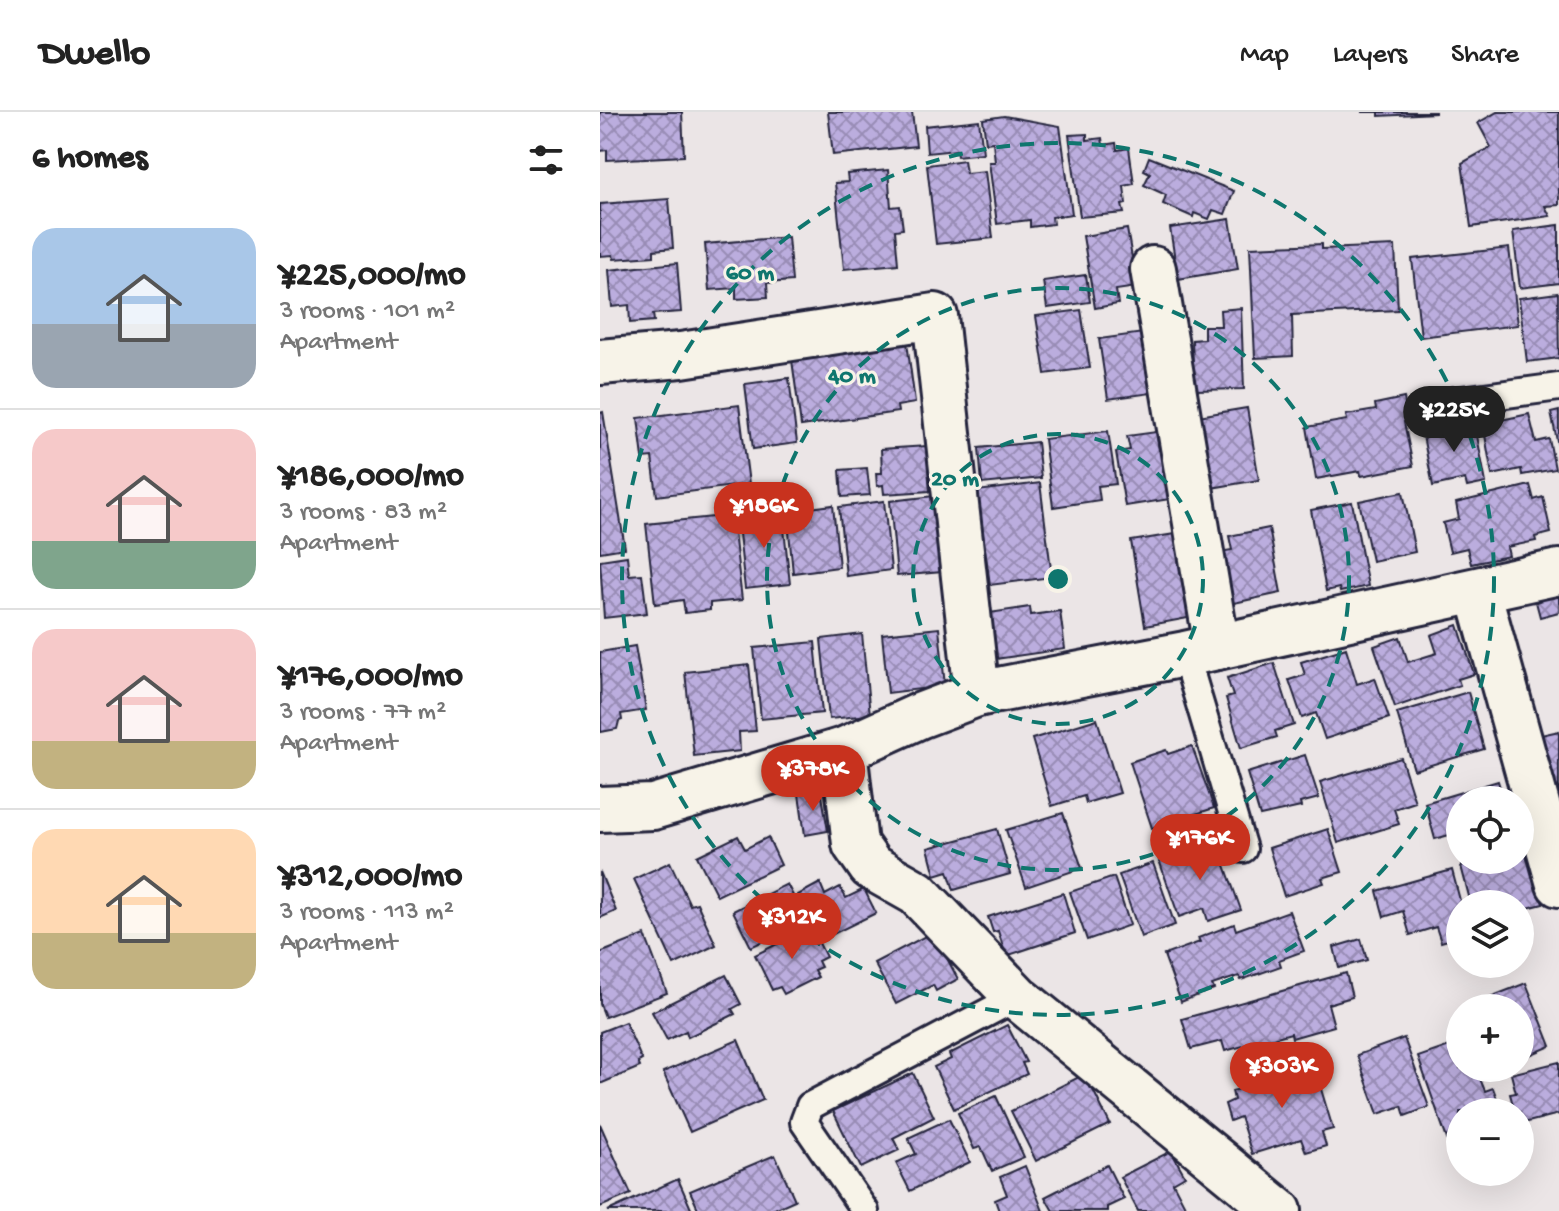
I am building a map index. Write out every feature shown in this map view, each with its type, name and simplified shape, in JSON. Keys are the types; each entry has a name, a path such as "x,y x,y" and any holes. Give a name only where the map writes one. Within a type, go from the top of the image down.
{"street":[{"path":"1153,269 1201,651"},
{"path":"600,362 681,355 935,316 977,694"},
{"path":"600,809 653,807 844,750 977,694 1201,651 1559,572"},
{"path":"1478,591 1559,884"},
{"path":"844,750 855,844 871,867 917,893 1017,997 1279,1211"}],"lane":[{"path":"1454,401 1559,387"},
{"path":"1201,651 1243,849"},
{"path":"865,1211 804,1122 810,1106 1017,997"}],"building":[{"path":"600,112 682,112 684,156 607,160 607,150 600,151"},
{"path":"828,112 912,112 916,146 833,155"},
{"path":"1379,112 1435,112 1435,113 1379,116"},
{"path":"1497,112 1559,112 1559,205 1545,206 1550,216 1471,227 1462,163 1491,147 1478,123"},
{"path":"1004,116 1060,126 1072,214 1052,217 1053,224 1030,227 1030,220 997,224 989,162 995,162 993,142 986,143 983,119"},
{"path":"979,120 983,153 957,156 956,150 927,153 925,126"},
{"path":"1087,134 1087,140 1102,138 1103,145 1116,143 1117,150 1129,148 1134,184 1124,186 1124,213 1080,217 1069,135"},
{"path":"1149,157 1234,191 1225,214 1213,210 1209,219 1194,213 1193,217 1163,204 1166,195 1144,185 1150,173 1144,170"},
{"path":"964,160 966,173 985,171 993,238 936,244 927,165"},
{"path":"888,170 891,207 900,206 903,229 895,230 898,264 844,269 835,183 848,182 847,174"},
{"path":"669,199 673,248 654,250 654,256 614,259 613,255 600,256 600,204"},
{"path":"1230,219 1238,269 1178,279 1170,228"},
{"path":"1559,225 1559,283 1520,288 1513,231"},
{"path":"1127,229 1137,287 1116,290 1118,304 1095,308 1083,236"},
{"path":"788,237 792,281 767,283 768,297 736,299 736,288 709,290 705,244"},
{"path":"1322,244 1322,249 1395,246 1398,310 1292,315 1293,356 1255,358 1250,247"},
{"path":"1509,248 1518,325 1421,337 1412,259"},
{"path":"677,263 681,312 653,314 654,321 630,323 629,305 612,307 609,270"},
{"path":"1086,275 1090,302 1047,308 1043,281"},
{"path":"1558,293 1559,358 1527,362 1519,298"},
{"path":"1241,308 1244,389 1194,390 1192,340 1204,339 1204,326 1221,326 1220,310"},
{"path":"1081,310 1090,368 1045,374 1036,316"},
{"path":"1143,333 1152,393 1108,399 1099,339"},
{"path":"907,342 915,403 897,406 898,412 801,426 792,360"},
{"path":"789,378 797,443 753,449 745,384"},
{"path":"1404,398 1408,421 1404,422 1413,466 1361,476 1360,471 1316,479 1307,427 1347,420 1346,415 1376,410 1375,404"},
{"path":"739,405 749,484 657,496 652,457 643,458 638,418"},
{"path":"1247,408 1259,480 1211,488 1198,416"},
{"path":"1559,411 1559,450 1551,413"},
{"path":"603,412 625,548 600,552 600,413"},
{"path":"1529,414 1536,442 1549,439 1555,469 1522,475 1521,469 1492,475 1482,418 1500,415 1501,420"},
{"path":"1474,420 1486,483 1467,487 1465,479 1433,486 1422,431"},
{"path":"1108,431 1116,484 1098,486 1100,500 1053,507 1044,439"},
{"path":"1156,432 1170,499 1125,506 1116,452 1130,450 1127,436"},
{"path":"1037,442 1041,478 982,484 979,448"},
{"path":"927,446 930,491 884,494 883,485 877,486 876,473 882,473 881,449"},
{"path":"867,468 870,495 842,497 840,470"},
{"path":"1040,483 1052,577 990,585 977,491"},
{"path":"1530,485 1534,500 1543,497 1551,533 1535,537 1536,541 1507,547 1509,556 1471,564 1467,548 1450,552 1443,523 1459,519 1456,503"},
{"path":"1403,492 1415,552 1372,561 1359,501"},
{"path":"934,496 942,572 897,576 890,501"},
{"path":"884,501 891,570 846,576 839,507"},
{"path":"1352,502 1368,586 1340,592 1339,588 1326,591 1311,510"},
{"path":"833,505 839,567 793,573 787,511"},
{"path":"782,510 790,584 745,589 737,515"},
{"path":"732,515 742,600 710,603 710,610 685,613 683,600 655,604 646,524"},
{"path":"1269,528 1281,593 1229,604 1219,552 1232,550 1229,536"},
{"path":"1175,534 1188,618 1145,626 1131,541"},
{"path":"627,556 629,575 642,574 647,613 604,618 600,560"},
{"path":"1559,592 1559,612 1540,617 1535,598"},
{"path":"1030,607 1031,615 1060,611 1065,649 995,659 989,613"},
{"path":"1458,625 1474,674 1458,679 1460,685 1395,707 1374,646 1400,637 1408,662 1437,653 1431,635"},
{"path":"939,628 945,686 888,693 882,634"},
{"path":"862,634 870,715 829,719 821,639"},
{"path":"815,642 822,713 761,719 754,648"},
{"path":"635,646 646,710 621,714 622,720 617,729 601,732 600,652"},
{"path":"1346,648 1357,684 1375,678 1389,718 1325,739 1316,713 1302,718 1289,680 1305,675 1301,662"},
{"path":"1274,663 1294,725 1275,731 1277,737 1241,748 1226,698 1233,696 1227,678"},
{"path":"749,665 756,731 739,732 740,751 694,756 685,672"},
{"path":"1468,692 1484,749 1414,770 1397,713"},
{"path":"1097,719 1120,793 1086,803 1084,796 1052,806 1032,739"},
{"path":"1559,731 1559,806 1541,735"},
{"path":"1192,746 1214,808 1152,828 1130,762 1166,750 1168,754"},
{"path":"1305,755 1319,798 1300,803 1301,807 1260,816 1247,773"},
{"path":"1401,758 1415,802 1394,809 1399,824 1338,843 1320,782"},
{"path":"1498,781 1500,786 1481,786"},
{"path":"821,790 828,831 805,835 799,794"},
{"path":"1446,797 1446,836 1435,839 1425,803"},
{"path":"1063,813 1082,868 1026,887 1006,830"},
{"path":"997,829 1010,874 954,890 948,871 935,875 928,848"},
{"path":"1328,829 1342,872 1322,878 1324,883 1284,896 1269,848"},
{"path":"738,836 745,849 768,837 781,865 717,896 697,856"},
{"path":"1216,840 1241,910 1208,921 1204,908 1179,917 1159,860"},
{"path":"670,862 690,905 697,903 716,945 674,965 634,879"},
{"path":"1153,863 1175,925 1141,937 1119,875"},
{"path":"600,872 616,911 600,918"},
{"path":"1446,872 1453,874 1457,890 1446,890 1446,941 1441,942 1436,927 1410,935 1403,911 1384,917 1377,891"},
{"path":"1534,872 1543,904 1534,906 1534,890 1467,890 1463,874"},
{"path":"1114,877 1130,925 1087,940 1070,892"},
{"path":"820,883 825,895 840,887 846,898 864,889 876,913 821,940 798,895"},
{"path":"787,884 806,921 751,947 733,911"},
{"path":"1063,893 1075,933 1006,956 998,931 993,932 988,917"},
{"path":"1289,911 1304,951 1279,960 1281,966 1241,980 1239,976 1212,985 1214,989 1181,1002 1164,955 1200,942 1198,938 1234,924 1236,930"},
{"path":"811,927 826,957 818,961 821,967 814,970 818,977 784,994 780,987 772,990 755,955"},
{"path":"933,932 958,979 936,991 933,985 896,1004 874,963"},
{"path":"645,935 667,993 605,1017 600,1004 600,953"},
{"path":"1361,939 1367,960 1339,968 1334,947"},
{"path":"1346,973 1352,997 1328,1004 1334,1026 1292,1038 1291,1033 1225,1051 1222,1041 1191,1049 1182,1019"},
{"path":"726,975 741,1004 732,1009 735,1014 688,1037 686,1031 667,1040 652,1012"},
{"path":"1526,983 1530,994 1498,994"},
{"path":"1534,1003 1551,1046 1534,1053"},
{"path":"625,1022 642,1060 638,1062 640,1067 600,1084 600,1032"},
{"path":"1007,1025 1026,1062 1022,1063 1027,1074 954,1109 934,1067 951,1059 949,1054"},
{"path":"1404,1038 1429,1107 1405,1116 1402,1106 1378,1114 1357,1055"},
{"path":"738,1040 763,1100 690,1132 663,1072"},
{"path":"1446,1047 1446,1082 1481,1082 1485,1091 1493,1088 1497,1098 1446,1098 1446,1136 1418,1057"},
{"path":"1305,1061 1311,1082 1318,1079 1333,1129 1322,1132 1326,1146 1306,1152 1301,1139 1252,1154 1240,1117 1230,1121 1225,1104 1234,1100 1232,1091 1255,1085 1253,1077"},
{"path":"1559,1062 1559,1114 1534,1120 1534,1098 1511,1098 1510,1094 1516,1093 1513,1082 1534,1082 1534,1068"},
{"path":"913,1073 934,1117 893,1138 899,1150 861,1168 833,1111"},
{"path":"1085,1074 1110,1124 1036,1161 1011,1111"},
{"path":"996,1096 1024,1157 992,1171 981,1147 974,1149 958,1113"},
{"path":"949,1119 970,1162 910,1191 896,1163 916,1154 908,1138"},
{"path":"600,1124 631,1194 600,1207"},
{"path":"1171,1151 1185,1176 1173,1183 1185,1206 1175,1211 1138,1211 1120,1177"},
{"path":"775,1155 795,1200 770,1211 699,1211 690,1191"},
{"path":"1107,1165 1124,1199 1107,1207 1107,1211 1053,1211 1045,1197"},
{"path":"1025,1166 1043,1211 999,1211 995,1200 1007,1195 1000,1177"},
{"path":"678,1179 692,1211 608,1211"}]}
